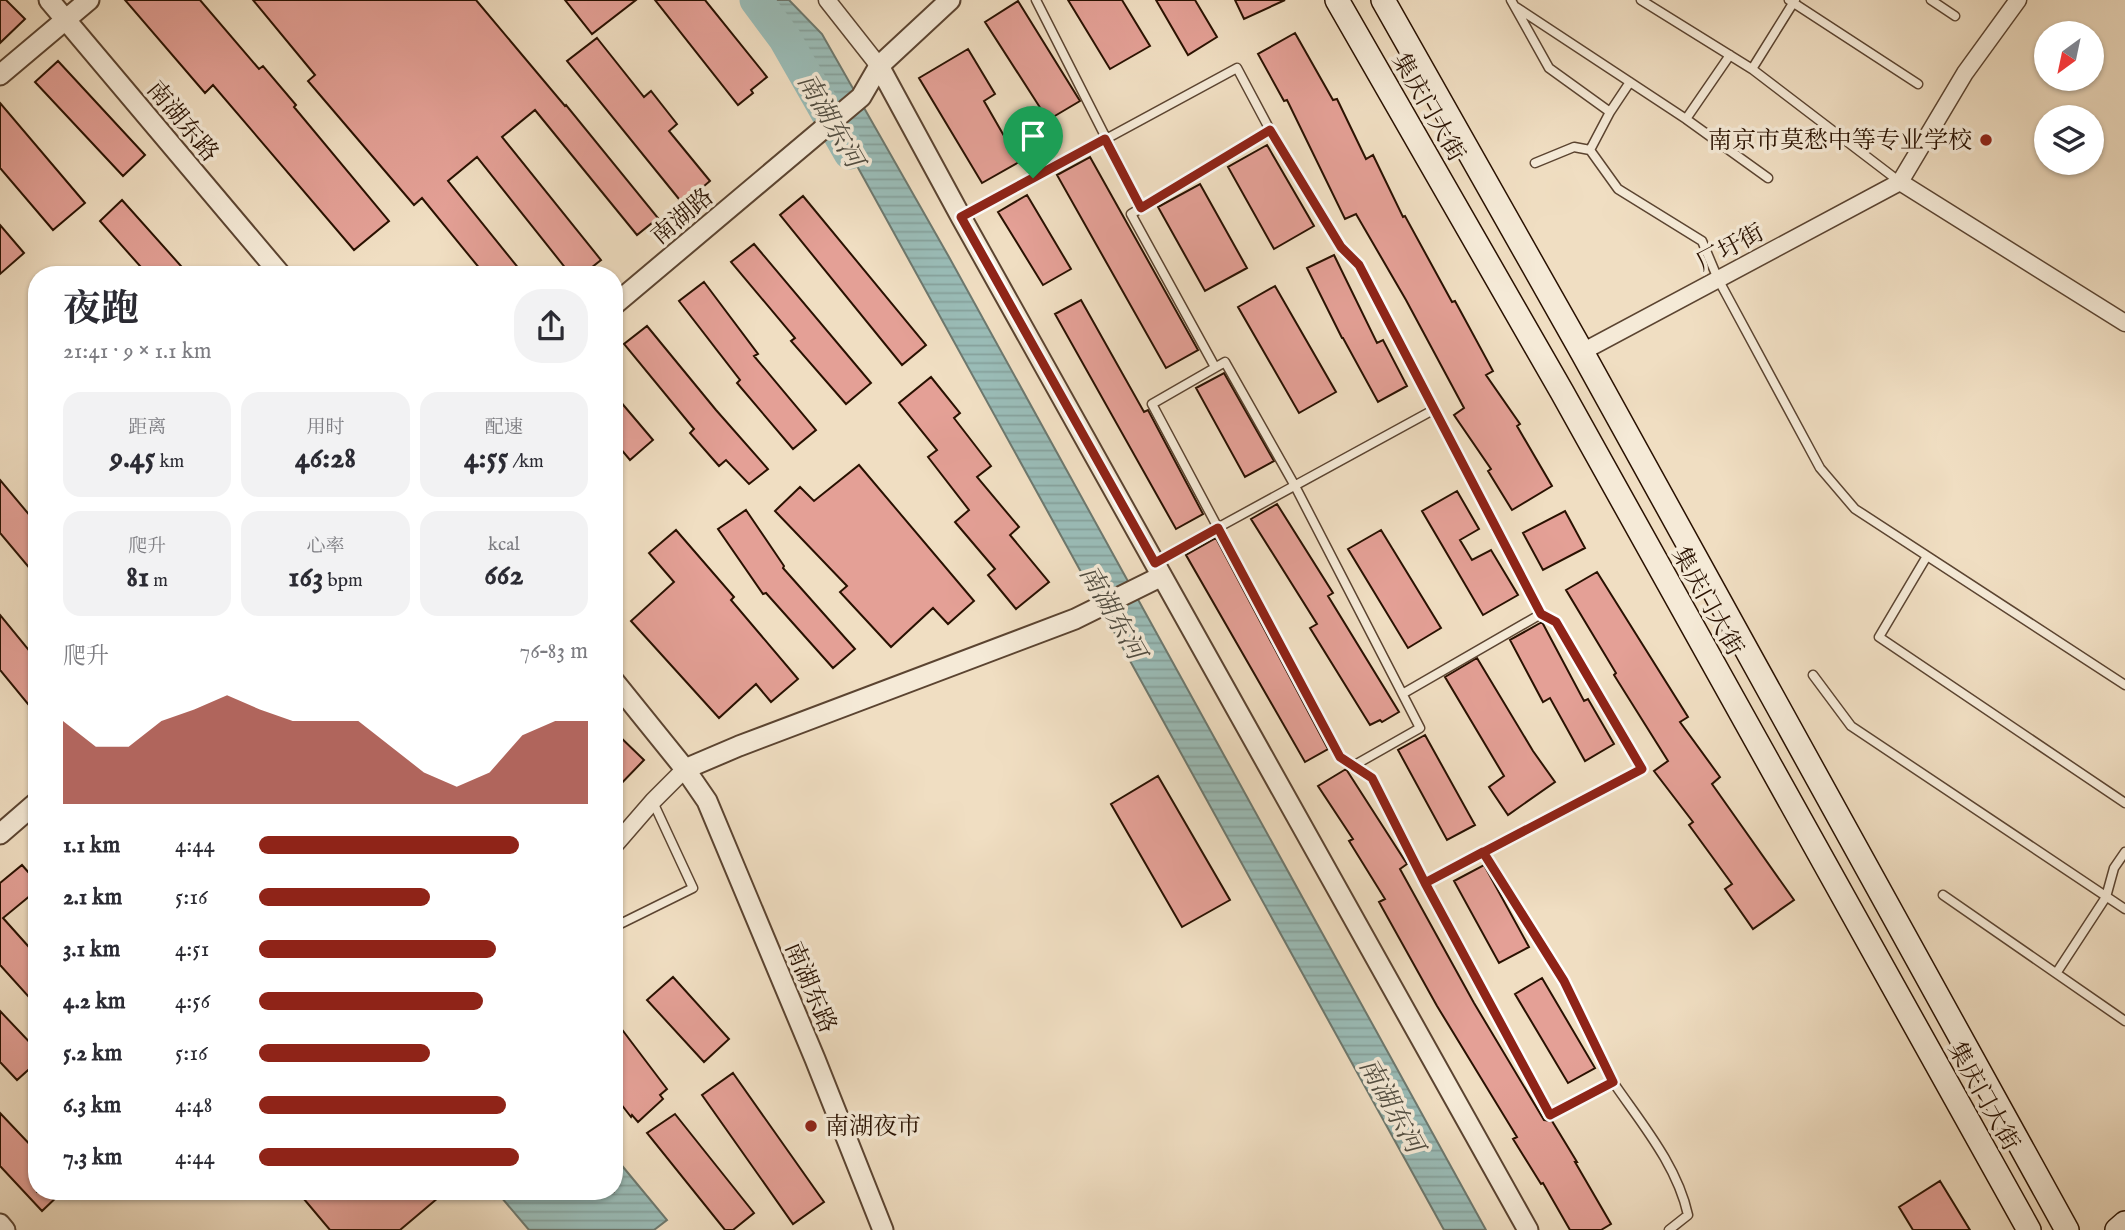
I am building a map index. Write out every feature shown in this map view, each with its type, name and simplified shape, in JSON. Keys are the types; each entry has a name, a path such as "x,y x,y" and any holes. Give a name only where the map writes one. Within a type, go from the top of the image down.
{"main road":[{"name":"集庆门大街","path":"1337,0 1562,392 2029,1230"},
{"name":"集庆门大街","path":"1383,0 1582,352 2067,1230"},
{"path":"2116,1230 2125,1223"}],"street":[{"name":"南湖东路","path":"48,0 273,266"},
{"path":"0,75 89,0"},
{"path":"827,0 879,66 1528,1230"},
{"path":"879,66 950,0"},
{"path":"2018,0 1965,73 1900,182 2125,323"},
{"name":"南湖路","path":"623,297 861,97 879,66"},
{"name":"厂圩街","path":"1582,352 1900,182"},
{"path":"623,836 685,769 1075,619 1123,594 1159,569"},
{"name":"南湖东路","path":"623,692 685,769 707,801 883,1230"},
{"path":"0,834 28,810"},
{"path":"0,1224 5,1230"}],"lane":[{"path":"1036,0 1141,208"},
{"path":"1642,0 1752,69 1900,182"},
{"path":"1931,0 1955,16"},
{"path":"1752,69 1793,1 1918,84"},
{"path":"1512,3 1686,119 1768,178"},
{"path":"1512,3 1549,68 1610,112"},
{"path":"1686,119 1730,55"},
{"path":"961,217 1237,68 1270,130 1341,247 1359,265 1541,614 1556,622 1642,769 1425,883"},
{"path":"1590,150 1630,82"},
{"path":"1215,368 1131,214 1270,130"},
{"path":"1535,163 1574,147 1590,150 1618,189 1702,241 1718,279 1820,468 1855,509 2125,685"},
{"path":"1353,766 1420,727 1295,486 1225,362 1152,404 1340,757 1353,766 1372,778 1425,883 1550,1115 1613,1082"},
{"path":"1159,569 1218,528 1435,409"},
{"path":"1927,556 1879,637 2125,803"},
{"path":"1404,693 1541,614"},
{"path":"1813,675 1851,726 2125,909"},
{"path":"623,923 693,888 653,801"},
{"path":"1483,852 1564,981 1613,1082 1668,1164 1684,1199 1688,1215 1683,1226 1669,1230"},
{"path":"2057,972 2106,897 2114,868 2125,852"},
{"path":"1943,895 2125,1021"}],"water":[{"path":"763,0 789,0 822,34 949,257 1486,1230 1444,1230 771,10"},
{"path":"623,1167 667,1220 654,1230 529,1230 504,1200 623,1200"}],"building":[{"path":"0,0 6,0 25,19 0,43"},
{"path":"125,0 200,0 259,69 263,66 389,221 354,250 213,85 205,93"},
{"path":"253,0 476,0 658,218 637,235 535,110 502,137 601,260 593,266 564,266 477,157 448,181 517,266 478,266 422,198 414,205 308,81 315,75"},
{"path":"565,0 636,0 592,34"},
{"path":"655,0 705,0 767,77 738,105"},
{"path":"1068,0 1122,0 1150,46 1110,69"},
{"path":"1156,0 1195,0 1217,37 1188,55"},
{"path":"1235,0 1285,0 1244,19"},
{"path":"1018,1 1080,101 1048,120 985,22"},
{"path":"1295,33 1333,100 1337,99 1366,159 1373,155 1403,217 1405,216 1452,302 1455,301 1493,371 1486,375 1520,424 1517,426 1552,486 1512,510 1488,471 1491,469 1454,415 1464,408 1406,300 1356,214 1345,219 1287,100 1284,101 1258,54"},
{"path":"597,38 644,97 651,91 677,124 669,131 710,181 683,204 567,61"},
{"path":"968,49 995,94 984,101 1019,162 982,183 919,78"},
{"path":"58,61 145,155 123,176 35,82"},
{"path":"0,103 85,203 53,230 0,168"},
{"path":"1267,145 1314,226 1274,249 1228,167"},
{"path":"1090,157 1198,350 1166,368 1057,175"},
{"path":"1200,184 1247,268 1205,291 1158,207"},
{"path":"1027,195 1071,269 1043,285 998,212"},
{"path":"803,196 926,345 902,365 780,215"},
{"path":"122,200 181,266 140,266 100,221"},
{"path":"0,225 24,253 0,274"},
{"path":"754,244 871,383 846,404 791,341 795,338 731,262"},
{"path":"1334,255 1377,343 1383,340 1407,386 1378,402 1307,268"},
{"path":"704,282 758,354 754,356 816,430 793,449 737,383 740,380 679,301"},
{"path":"1275,286 1336,392 1299,413 1238,307"},
{"path":"1081,300 1144,412 1148,410 1203,514 1176,529 1055,314"},
{"path":"647,326 768,469 749,484 726,460 719,466 690,433 694,429 624,344"},
{"path":"1224,373 1274,461 1245,477 1196,388"},
{"path":"931,377 960,413 954,418 991,466 977,477 1019,527 1010,535 1049,582 1016,609 988,575 995,569 955,522 969,510 928,457 937,450 899,403"},
{"path":"623,405 653,440 630,460 623,452"},
{"path":"859,465 974,601 948,624 933,608 891,647 840,592 847,586 775,511 800,487 814,501"},
{"path":"0,480 28,513 28,566 0,533"},
{"path":"1457,491 1479,529 1460,540 1472,560 1491,550 1518,595 1483,615 1422,511"},
{"path":"1277,504 1333,593 1328,596 1399,712 1382,722 1380,720 1370,725 1310,628 1317,624 1251,519"},
{"path":"746,510 783,568 855,649 833,668 766,593 763,594 718,529"},
{"path":"1565,511 1585,548 1543,570 1523,533"},
{"path":"676,530 734,597 731,600 798,679 771,702 756,684 719,718 631,621 674,582 649,553"},
{"path":"1381,530 1441,628 1408,648 1348,549"},
{"path":"1216,538 1328,749 1305,762 1186,555"},
{"path":"1597,572 1688,717 1680,722 1720,777 1712,784 1794,900 1753,929 1725,889 1732,884 1689,825 1693,822 1654,771 1668,761 1614,675 1616,673 1566,590"},
{"path":"0,615 28,649 28,704 0,670"},
{"path":"1542,622 1584,701 1588,699 1614,744 1585,761 1550,698 1543,702 1510,640"},
{"path":"1477,658 1533,751 1555,782 1508,815 1489,787 1504,776 1445,677"},
{"path":"1425,735 1475,825 1447,840 1398,750"},
{"path":"623,740 644,760 623,782"},
{"path":"1346,769 1407,864 1400,869 1474,1003 1544,1120 1552,1121 1577,1162 1611,1224 1601,1230 1570,1230 1513,1139 1517,1137 1437,1006 1379,902 1385,899 1349,841 1353,839 1318,786"},
{"path":"1158,776 1230,900 1182,927 1111,804"},
{"path":"22,865 28,872 28,897 3,918 28,946 28,996 0,965 0,883"},
{"path":"1484,865 1529,947 1499,963 1454,881"},
{"path":"673,977 729,1039 704,1062 647,1000"},
{"path":"1542,978 1595,1068 1568,1083 1515,994"},
{"path":"0,1011 28,1041 28,1070 17,1080 0,1062"},
{"path":"623,1031 667,1089 660,1095 663,1099 638,1122 632,1115 631,1117 623,1107"},
{"path":"733,1073 824,1202 793,1224 702,1095"},
{"path":"0,1113 28,1143 28,1196 0,1166"},
{"path":"675,1114 754,1213 733,1230 725,1230 647,1133"},
{"path":"1940,1181 1970,1230 1913,1230 1899,1207"},
{"path":"32,1200 54,1200 42,1211"},
{"path":"305,1200 436,1200 400,1230 330,1230"}],"waterway":[{"name":"南湖东河","path":"756,0 785,39 850,153"}],"place":[{"name":"南京市莫愁中等专业学校","path":"1986,140"},
{"name":"南湖夜市","path":"811,1126"}],"route":[{"path":"1033,178 961,217 1155,563 1218,528 1340,757 1372,778 1425,883 1483,852 1564,981 1613,1082 1550,1115 1425,883 1562,810 1642,769 1556,622 1541,614 1359,265 1341,247 1270,130 1141,208 1105,139 1033,178"}]}
